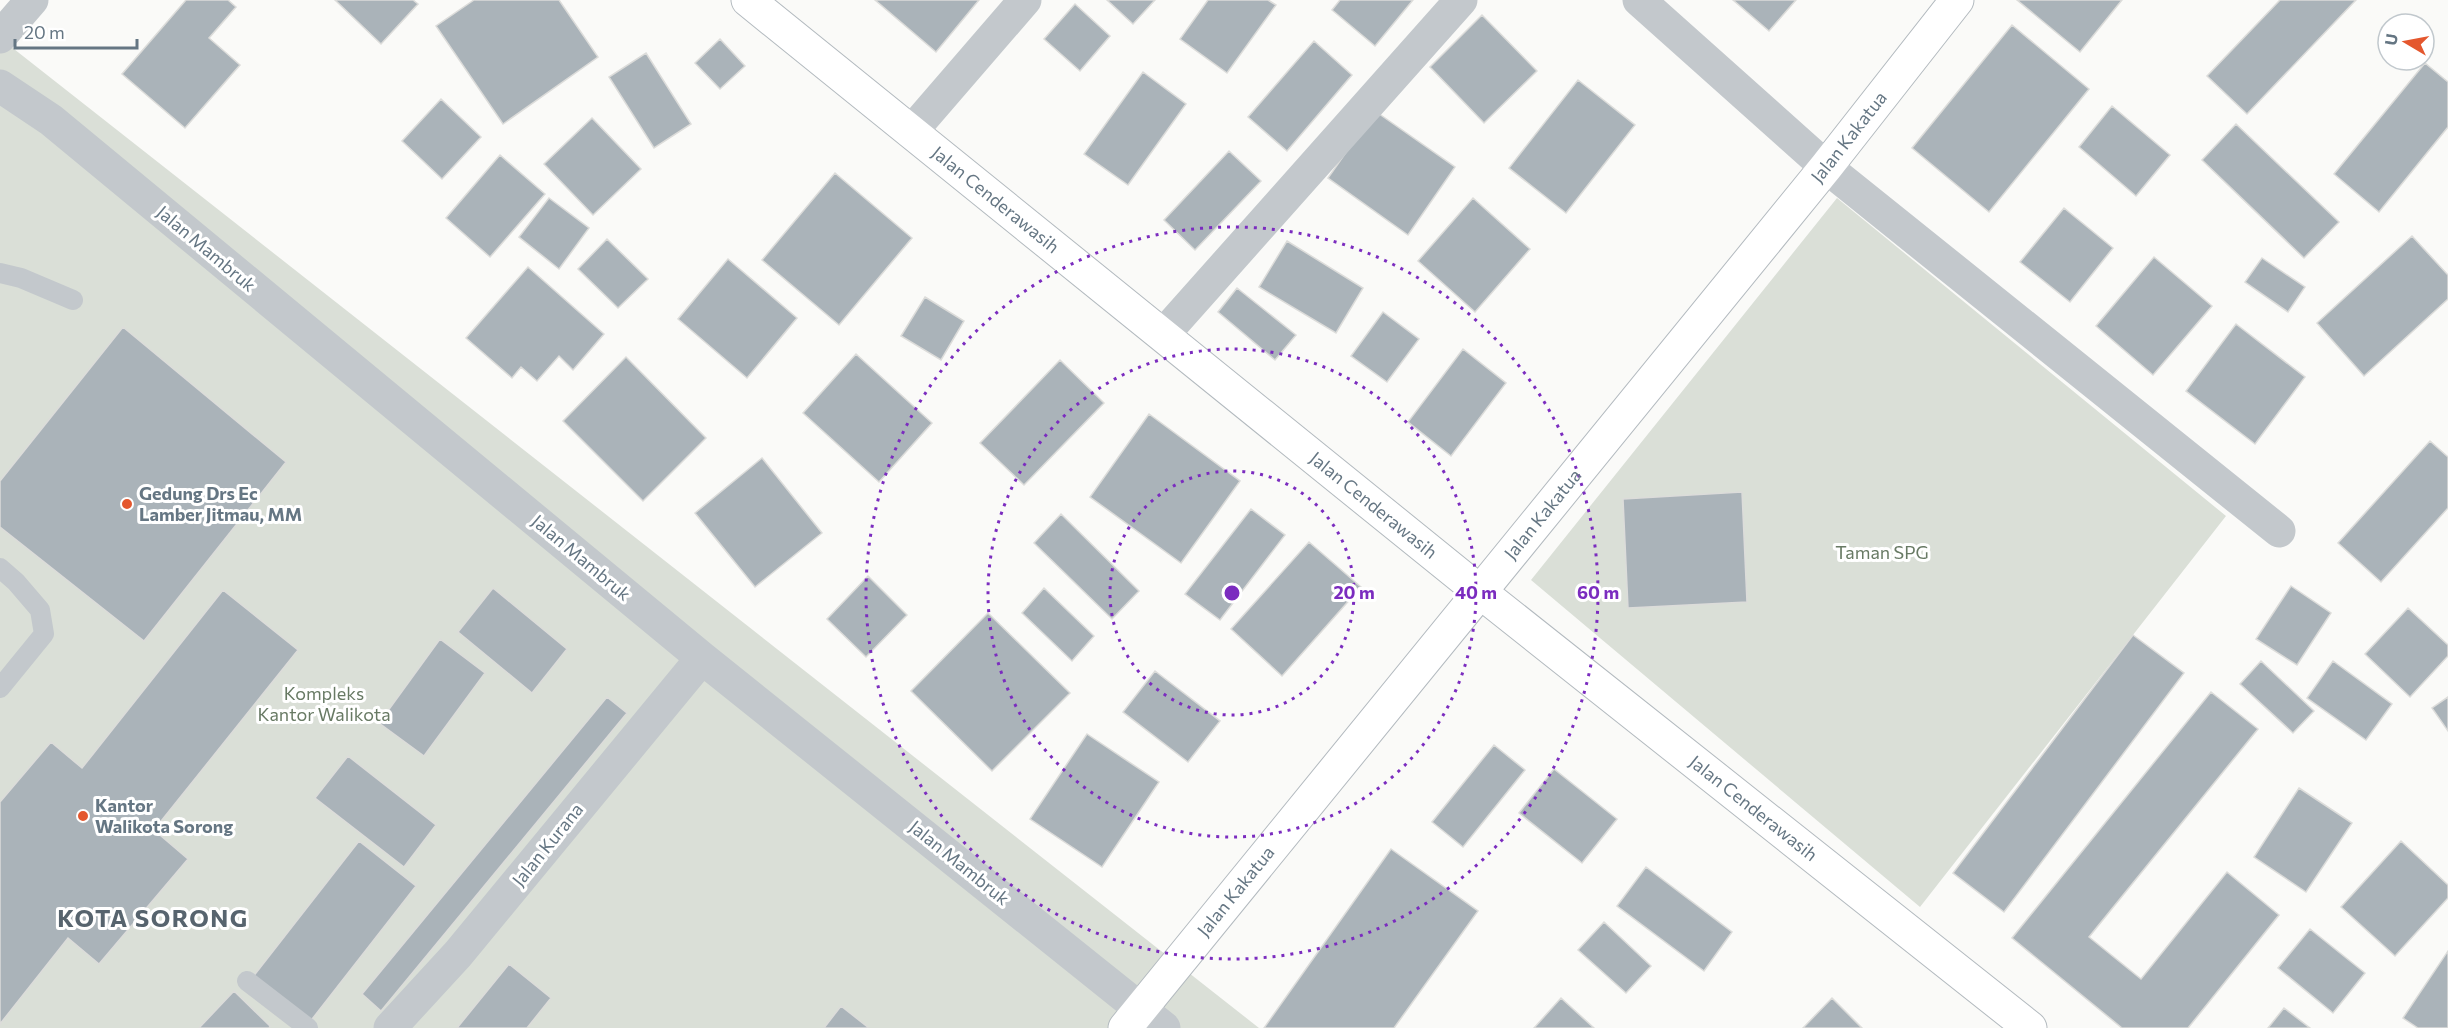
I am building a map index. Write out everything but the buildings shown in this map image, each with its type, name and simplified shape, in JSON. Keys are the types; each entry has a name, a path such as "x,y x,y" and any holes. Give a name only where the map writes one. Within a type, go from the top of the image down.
{"street":[{"path":"0,37 32,0"},
{"name":"Jalan Cenderawasih","path":"748,0 1479,591 2030,1028"},
{"path":"911,132 1025,0"},
{"path":"1163,335 1461,0"},
{"path":"1640,0 1826,167 2279,531"},
{"name":"Jalan Kakatua","path":"1143,1021 1479,591 1826,167 1957,0"},
{"name":"Jalan Mambruk","path":"0,86 51,120 1143,1021"},
{"name":"Jalan Kurana","path":"390,1028 458,954 702,658"}],"lane":[{"path":"0,273 21,278 73,300"},
{"path":"0,568 16,582 40,610 44,634 0,688"},
{"path":"247,981 308,1028"}],"green space":[{"name":"Kompleks Kantor Walikota","path":"0,38 1259,1028 0,1028"},
{"name":"Taman SPG","path":"1837,198 2226,516 1920,907 1531,580"}],"place":[{"name":"Gedung Drs Ec Lamber Jitmau, MM","path":"127,504"},
{"name":"Kantor Walikota Sorong","path":"83,816"}],"district":[{"name":"KOTA SORONG","path":"153,919"}]}
